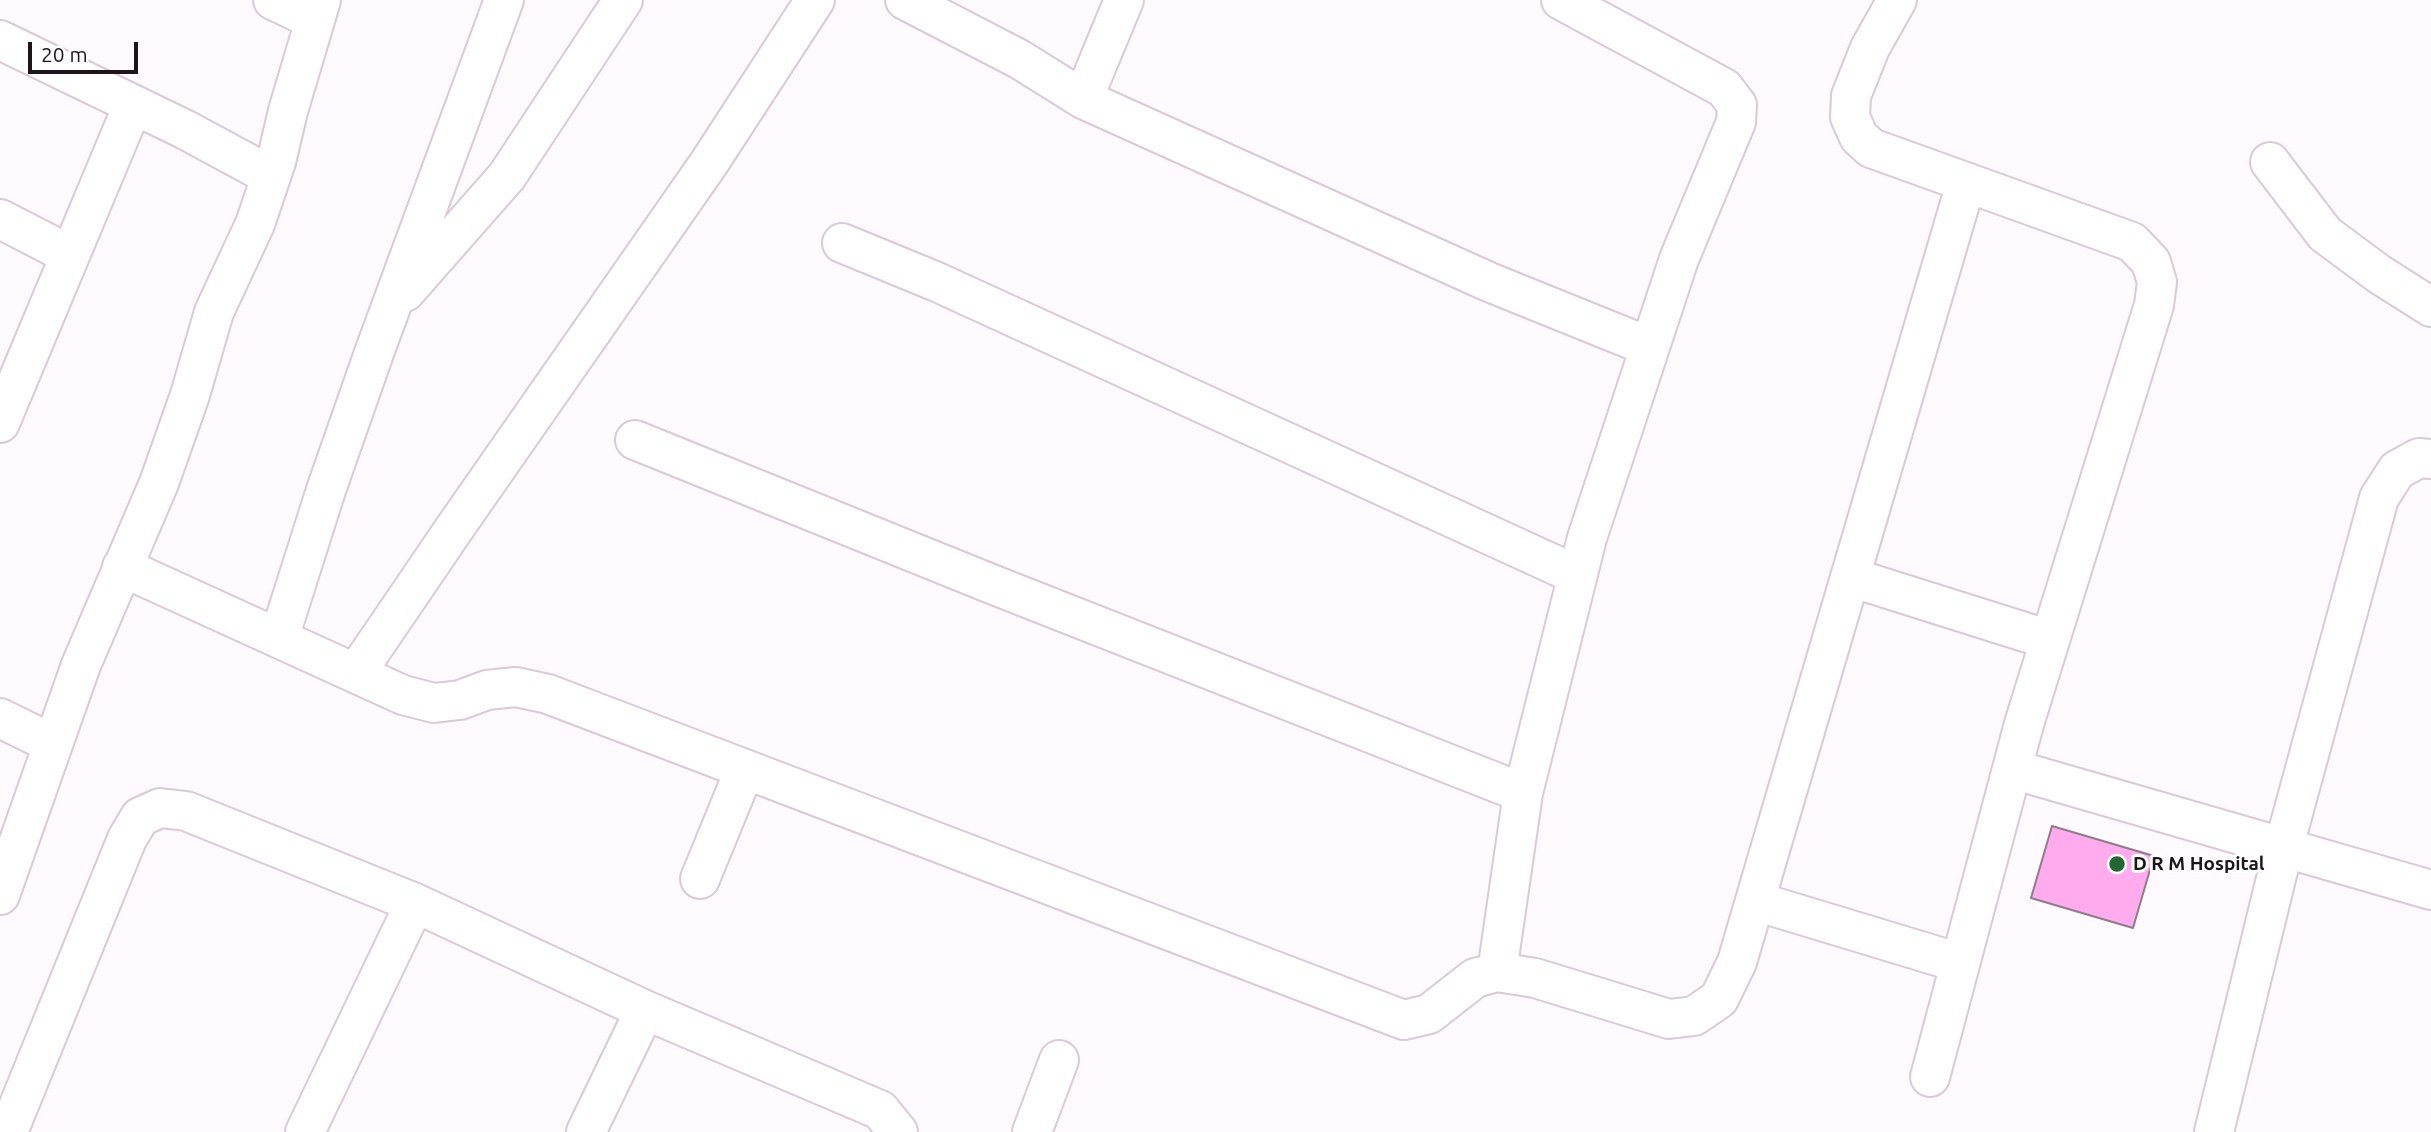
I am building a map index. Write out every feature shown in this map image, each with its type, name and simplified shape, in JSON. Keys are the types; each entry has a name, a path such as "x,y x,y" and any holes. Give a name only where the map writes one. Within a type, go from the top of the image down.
{"street":[{"path":"1,892 80,665 159,483 190,396 214,312 256,223 271,176 318,10 273,0"},
{"path":"279,638 326,490 504,0"},
{"path":"391,306 507,176 623,0"},
{"path":"356,673 709,163 815,0"},
{"path":"905,0 1020,59 1083,99 1489,282 1650,348"},
{"path":"1083,99 1124,0"},
{"path":"1497,972 1523,793 1577,575 1606,475 1679,259 1736,122 1737,105 1724,88 1561,0"},
{"path":"1897,0 1870,48 1851,96 1850,117 1859,137 1871,148 2132,242 2151,262 2157,282 2150,318 2012,769 1930,1077"},
{"path":"0,40 186,130 271,176"},
{"path":"0,424 133,104"},
{"path":"2270,162 2325,234 2379,274 2431,307"},
{"path":"122,567 403,695 434,703 460,700 487,690 516,687 548,694 1404,1020 1429,1014 1475,978 1497,972 1548,982 1669,1019 1694,1016 1719,999 1737,962 1966,183"},
{"path":"0,219 70,255"},
{"path":"842,243 937,282 1577,575"},
{"path":"635,440 994,585 1523,793"},
{"path":"2214,1132 2284,846 2379,498 2397,470 2419,458 2431,459"},
{"path":"1850,577 2050,640"},
{"path":"0,718 53,744"},
{"path":"700,879 745,769"},
{"path":"2012,769 2431,890"},
{"path":"8,1132 127,839 140,817 160,808 186,810 415,903 645,1010 880,1110 898,1132"},
{"path":"1755,901 1961,963"},
{"path":"305,1132 415,903"},
{"path":"586,1132 645,1010"},
{"path":"1037,1131 1059,1060"}],"building":[{"path":"2052,826 2154,856 2133,928 2031,898"}],"place":[{"name":"D R M Hospital","path":"2117,864"}]}
